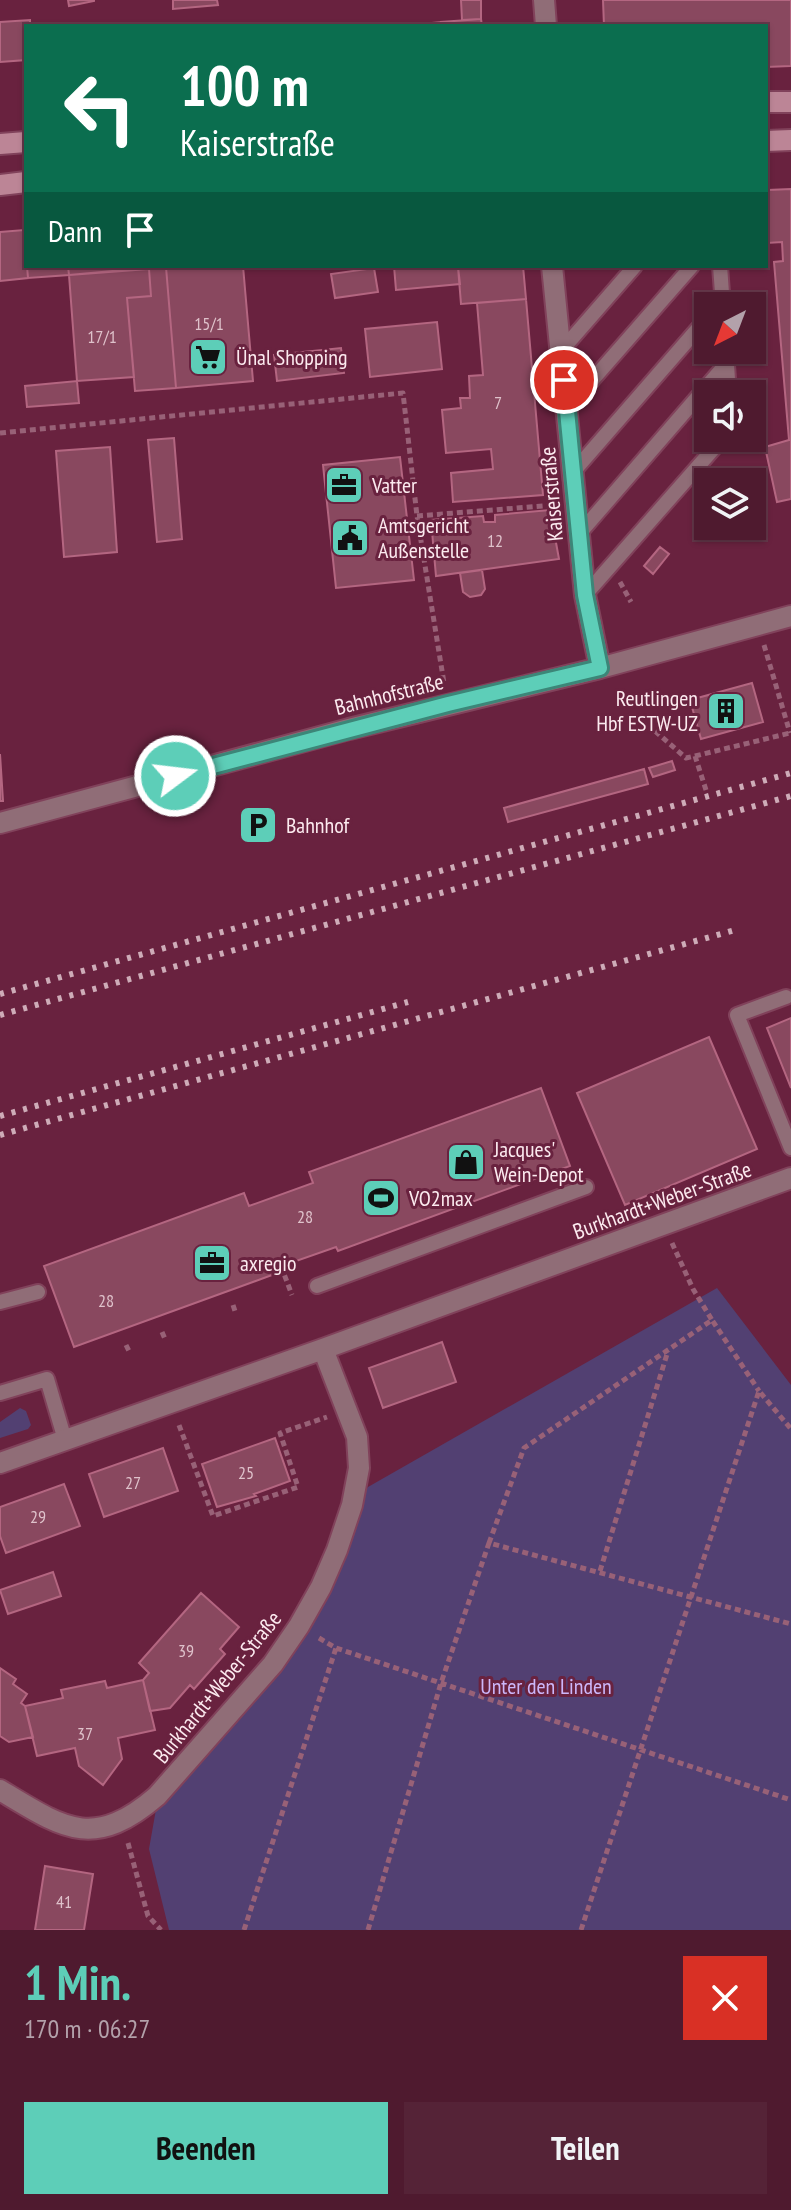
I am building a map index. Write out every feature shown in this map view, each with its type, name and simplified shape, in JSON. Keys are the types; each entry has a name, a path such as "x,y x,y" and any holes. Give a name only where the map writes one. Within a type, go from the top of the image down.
{"main road":[{"path":"768,102 791,102"},
{"path":"768,141 791,140"},
{"path":"0,144 24,142"},
{"path":"0,185 24,182"}],"street":[{"path":"544,0 546,24"},
{"name":"Kaiserstraße","path":"552,268 585,595 600,668"},
{"name":"Bahnhofstraße","path":"0,823 791,616"},
{"name":"Burkhardt+Weber-Straße","path":"0,1463 791,1178"},
{"name":"Burkhardt+Weber-Straße","path":"0,1790 65,1825 87,1829 122,1822 157,1796 273,1664 321,1587 352,1505 359,1468 357,1437 323,1349"}],"lane":[{"path":"561,351 633,268"},
{"path":"567,409 690,268"},
{"path":"720,268 721,292"},
{"path":"574,471 694,333"},
{"path":"579,534 719,364"},
{"path":"585,595 711,452"},
{"path":"786,997 737,1015 786,1121 791,1148"},
{"path":"317,1286 586,1187"},
{"path":"0,1302 38,1292"},
{"path":"0,1393 47,1379 65,1440"}],"path":[{"path":"0,433 403,393 417,516 448,704"},
{"path":"417,516 544,506"},
{"path":"640,718 686,758 790,732 772,673"},
{"path":"695,756 706,790"},
{"path":"663,1225 693,1289 712,1320 759,1391 791,1429"},
{"path":"281,1266 292,1295"},
{"path":"233,1305 236,1314"},
{"path":"368,1930 441,1683 524,1448 712,1320"},
{"path":"600,1571 668,1350"},
{"path":"581,1930 759,1391"},
{"path":"183,1436 213,1516 298,1487 280,1433 318,1419"},
{"path":"489,1543 791,1624"},
{"path":"299,1626 336,1648 791,1800"},
{"path":"244,1930 336,1648"},
{"path":"122,1822 148,1916 161,1930"}],"green space":[{"name":"Unter den Linden","path":"717,1288 791,1385 791,1930 169,1930 149,1849 158,1798 275,1664 354,1505 368,1487"},
{"path":"20,1408 26,1411 31,1425 28,1429 0,1438 0,1422"}],"building":[{"path":"68,0 94,0 94,1 69,6"},
{"path":"173,0 217,0 218,5 173,9"},
{"path":"461,0 481,0 481,19 462,20"},
{"path":"603,0 791,0 791,66 768,67 768,24 604,24"},
{"path":"481,19 482,24 441,24"},
{"path":"30,20 30,24 24,24 24,60 0,62 0,22"},
{"path":"791,189 791,499 777,502 766,447 789,440 774,262 783,261 782,242 768,243 768,190"},
{"path":"24,230 24,268 27,268 28,278 0,281 0,232"},
{"path":"27,268 68,268 69,275 28,278"},
{"path":"68,268 145,268 69,275"},
{"path":"166,268 243,268 253,381 176,388"},
{"path":"166,268 176,388 135,391 127,298 151,296 149,269"},
{"path":"374,268 378,292 335,298 331,274"},
{"path":"394,268 458,268 460,284 396,290"},
{"path":"458,268 523,268 526,299 461,304"},
{"path":"149,269 151,296 127,298 134,377 77,381 69,275"},
{"path":"526,299 543,495 453,502 451,473 493,469 491,449 446,453 442,410 461,408 460,398 470,398 469,376 483,375 477,303"},
{"path":"437,322 442,369 370,377 365,329"},
{"path":"341,348 344,373 277,381 274,355"},
{"path":"77,381 79,403 27,407 25,386"},
{"path":"174,438 182,539 157,542 148,440"},
{"path":"110,447 117,552 64,557 56,451"},
{"path":"400,457 414,580 336,588 323,465"},
{"path":"550,510 559,559 436,576 431,520 483,516 484,522 495,522 495,515"},
{"path":"660,547 669,554 653,574 644,566"},
{"path":"482,570 485,589 481,595 470,597 463,592 460,573"},
{"name":"Reutlingen Hbf ESTW-UZ","path":"752,683 763,722 701,739 690,700"},
{"path":"0,754 3,801 0,801"},
{"path":"672,761 675,770 653,777 649,768"},
{"path":"644,769 648,784 508,822 504,808"},
{"path":"791,1018 791,1088 767,1028"},
{"path":"709,1037 757,1149 625,1205 577,1093"},
{"path":"541,1088 570,1166 338,1251 336,1247 273,1269 275,1274 74,1347 44,1266 244,1193 249,1206 313,1183 309,1172"},
{"path":"442,1342 456,1382 383,1408 369,1368"},
{"path":"275,1438 290,1481 254,1494 256,1496 217,1507 202,1464"},
{"path":"163,1448 178,1491 104,1517 89,1474"},
{"path":"64,1484 80,1526 6,1553 0,1536 0,1507"},
{"path":"53,1572 61,1596 8,1614 0,1590"},
{"path":"201,1593 239,1627 220,1649 225,1654 194,1689 190,1685 170,1708 150,1711 143,1680 149,1673 139,1663"},
{"path":"0,1668 16,1679 13,1684 27,1694 21,1703 25,1706 33,1737 9,1742 0,1736"},
{"path":"143,1680 155,1730 118,1738 122,1759 103,1785 79,1766 75,1748 37,1756 25,1706 63,1698 61,1690 105,1681 107,1688"},
{"path":"45,1866 93,1874 84,1930 35,1930"}],"railway":[{"path":"0,994 791,773"},
{"path":"0,1015 791,796"},
{"path":"0,1135 735,930"},
{"path":"0,1116 408,1002"}],"place":[{"name":"Ünal Shopping","path":"208,357"},
{"name":"Vatter","path":"344,485"},
{"name":"Amtsgericht Außenstelle","path":"350,538"},
{"name":"Reutlingen Hbf ESTW-UZ","path":"726,711"},
{"name":"Bahnhof","path":"258,825"},
{"name":"Jacques' Wein-Depot","path":"466,1162"},
{"name":"VO2max","path":"381,1198"},
{"name":"axregio","path":"212,1263"}],"route":[{"path":"175,776 349,729 600,668 585,595 564,380"}]}
